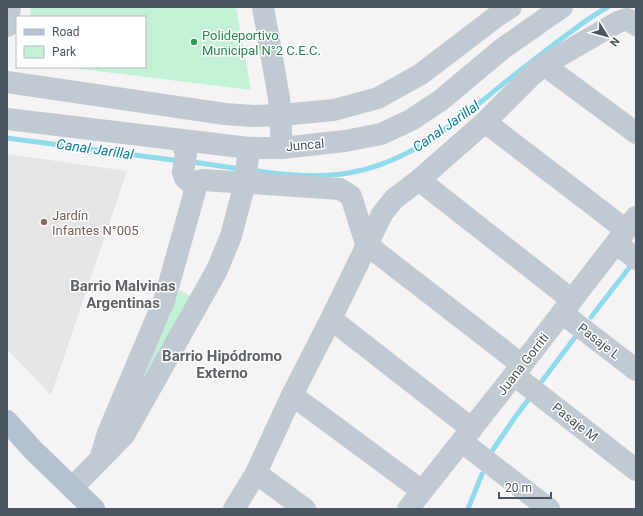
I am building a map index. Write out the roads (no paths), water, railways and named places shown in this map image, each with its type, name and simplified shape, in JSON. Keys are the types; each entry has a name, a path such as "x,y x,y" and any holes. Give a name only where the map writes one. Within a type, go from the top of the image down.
{"main road":[{"path":"7,421 33,450 94,509"}],"street":[{"path":"7,26 10,7"},
{"path":"263,7 279,98 282,148"},
{"path":"7,82 225,114 252,116 281,115 334,110 378,98 421,74 511,7"},
{"name":"Juncal","path":"7,119 249,148 282,148 346,141 381,134 411,120 441,100 502,49 562,7"},
{"path":"234,509 256,473 292,395 331,319 366,244 382,214 394,199 419,180 484,122 544,65 618,22 627,19 636,25"},
{"path":"544,65 636,133"},
{"path":"484,122 626,230 636,259"},
{"path":"100,460 108,433 166,298 195,191 183,172 186,154 181,140"},
{"path":"72,488 124,436 217,270 231,236 245,183 249,148"},
{"path":"191,183 203,180 340,189 351,196 366,244"},
{"name":"Pasaje L","path":"419,180 567,306 636,370"},
{"name":"Juana Gorriti","path":"413,504 626,230"},
{"name":"Pasaje M","path":"366,244 636,470"},
{"path":"331,319 467,435 549,509"},
{"path":"292,395 413,504"},
{"path":"256,473 305,509"}],"waterway":[{"name":"Canal Jarillal","path":"257,171 280,174 337,175 368,169 405,154 439,134 561,39 608,7"},
{"name":"Canal Jarillal","path":"7,138 180,161"},
{"path":"193,162 241,169"},
{"path":"591,317 629,268"},
{"path":"542,381 576,336"},
{"path":"491,453 528,400"},
{"path":"468,509 482,474"}],"place":[{"name":"Polideportivo Municipal N°2 C.E.C.","path":"194,42"},
{"name":"Jardín Infantes N°005","path":"44,222"}],"district":[{"name":"Barrio Malvinas Argentinas","path":"123,294"},
{"name":"Barrio Hipódromo Externo","path":"222,364"}]}
